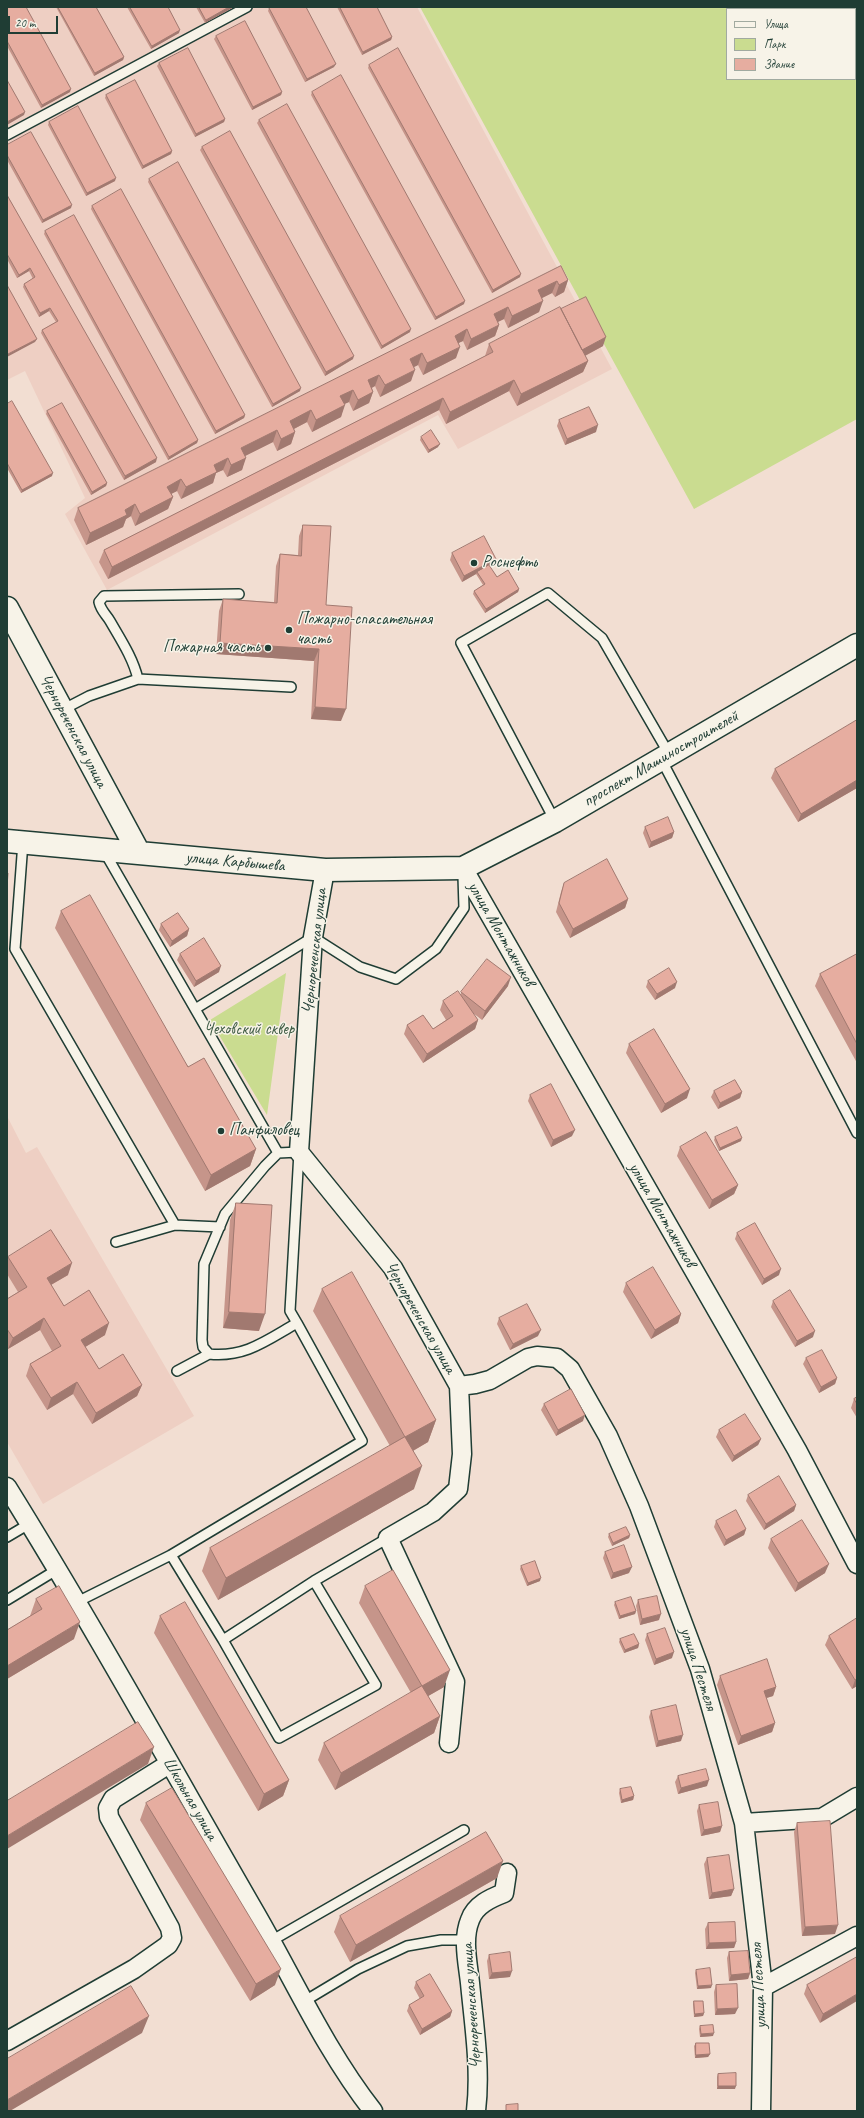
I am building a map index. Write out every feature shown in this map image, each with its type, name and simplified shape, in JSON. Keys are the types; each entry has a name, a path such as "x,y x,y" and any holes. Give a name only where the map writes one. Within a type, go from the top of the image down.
{"main road":[{"name":"Чернореченская улица","path":"7,608 139,852"},
{"name":"проспект Машиностроителей","path":"463,868 555,821 857,645"},
{"name":"улица Карбышева","path":"15,841 325,870 463,868"}],"street":[{"name":"улица Монтажников","path":"463,868 797,1450 857,1564"},
{"name":"Чернореченская улица","path":"325,870 314,937 299,1152 393,1268 459,1386 462,1454 458,1489 433,1512 388,1538"},
{"name":"улица Пестеля","path":"459,1386 490,1380 528,1358 538,1356 557,1358 570,1369 608,1436 639,1506 700,1669 744,1823 763,1987 761,2111"},
{"name":"Школьная улица","path":"7,1487 77,1602 142,1725 169,1764 271,1941 303,2002 360,2095 373,2111"},
{"path":"388,1538 455,1682 449,1743"},
{"path":"7,2041 134,1969 168,1946 172,1938 170,1928 109,1817 108,1808 113,1799 169,1764"},
{"path":"744,1823 822,1818 857,1797"},
{"name":"Чернореченская улица","path":"476,2111 477,2081 475,2038 466,1940 470,1919 481,1904 504,1893 508,1872"},
{"path":"763,1987 857,1936"}],"lane":[{"path":"7,135 247,7"},
{"path":"555,821 461,643 548,593 602,638 665,757 857,1133"},
{"path":"138,679 134,661 109,618 101,611 99,602 104,596 239,594"},
{"path":"62,710 89,696 138,679 292,687"},
{"path":"15,841 16,949 176,1225"},
{"path":"103,850 278,1153"},
{"path":"195,1009 314,937 360,967 396,979 436,949 464,908 463,868"},
{"path":"77,1602 171,1555 362,1441 290,1311 299,1152 278,1153 264,1166 225,1214 204,1264 202,1340 203,1347 209,1354"},
{"path":"116,1242 176,1225 220,1227"},
{"path":"177,1371 209,1354 225,1356 243,1353 297,1323"},
{"path":"7,1537 30,1524"},
{"path":"223,1640 314,1581 388,1538"},
{"path":"171,1555 223,1640 279,1738 376,1684 314,1581"},
{"path":"7,1600 58,1570"},
{"path":"271,1941 464,1830"},
{"path":"303,2002 358,1969 407,1946 441,1940 466,1940"}],"shaded area":[{"path":"7,7 417,7 612,369 458,449 438,415 107,590 65,514 85,498 25,371 7,380"},
{"path":"7,1116 26,1153 37,1147 194,1416 43,1504 7,1442"}],"green space":[{"path":"420,7 857,7 857,419 694,509"},
{"name":"Чеховский сквер","path":"286,973 267,1115 210,1020"}],"building":[{"path":"7,7 26,7 71,89 42,105 7,41"},
{"path":"58,7 96,7 124,57 95,73"},
{"path":"130,7 168,7 180,30 152,46"},
{"path":"199,7 229,7 206,20"},
{"path":"306,7 336,64 307,79 269,8"},
{"path":"340,7 377,7 392,37 363,52"},
{"path":"245,21 282,92 253,107 216,36"},
{"path":"188,48 225,119 196,134 159,63"},
{"path":"398,48 521,274 493,290 369,65"},
{"path":"341,75 465,301 436,317 312,92"},
{"path":"7,80 25,112 7,122"},
{"path":"135,80 172,151 143,166 106,95"},
{"path":"287,104 411,329 382,346 259,120"},
{"path":"78,106 116,178 87,193 49,122"},
{"path":"230,131 354,356 326,372 202,147"},
{"path":"31,132 72,205 43,220 7,155 7,145"},
{"path":"178,162 301,388 273,404 149,179"},
{"path":"121,189 245,415 216,431 92,206"},
{"path":"7,195 157,458 125,476 42,330 58,321 50,308 40,313 24,284 35,277 30,268 19,275 7,254"},
{"path":"74,215 198,440 169,457 45,231"},
{"path":"561,266 568,280 559,285 557,281 538,290 543,301 512,316 508,307 494,314 499,325 471,339 467,329 455,336 460,347 427,363 422,353 410,359 415,370 385,385 379,375 368,380 373,392 358,400 353,390 340,396 345,405 316,420 311,410 290,421 295,432 281,439 277,430 241,448 246,458 231,465 228,458 214,465 217,472 186,487 181,479 167,487 173,497 140,514 135,504 125,510 127,515 90,533 78,508"},
{"path":"7,285 37,339 8,354 7,353"},
{"path":"586,297 606,337 582,350 561,309"},
{"path":"560,307 588,361 521,394 514,380 450,412 443,398 112,567 104,550 493,352 489,344"},
{"path":"12,401 53,473 22,490 7,463 7,404"},
{"path":"62,403 107,483 92,492 47,411"},
{"path":"589,407 598,425 567,439 559,420"},
{"path":"431,430 440,444 429,450 421,437"},
{"path":"303,525 331,526 326,605 352,607 346,709 315,707 319,649 220,643 223,599 277,603 280,554 301,556"},
{"path":"484,536 496,559 464,576 452,553"},
{"path":"489,565 497,577 508,570 519,589 486,609 474,591 485,584 477,572"},
{"path":"857,720 857,780 801,814 775,769"},
{"path":"668,817 674,832 651,842 645,827"},
{"path":"607,859 628,899 573,929 559,903 564,883"},
{"path":"90,895 188,1067 204,1058 256,1149 211,1175 61,911"},
{"path":"178,913 189,929 172,941 161,924"},
{"path":"204,938 221,966 196,981 180,954"},
{"path":"857,954 857,1044 820,974"},
{"path":"487,959 511,977 485,1011 461,992"},
{"path":"669,968 677,982 657,994 648,981"},
{"path":"458,991 478,1020 427,1054 407,1025 423,1015 433,1029 453,1016 443,1001"},
{"path":"654,1029 690,1089 665,1104 629,1044"},
{"path":"735,1080 742,1092 720,1103 714,1091"},
{"path":"551,1084 575,1130 553,1140 530,1095"},
{"path":"737,1127 742,1138 720,1148 715,1137"},
{"path":"706,1132 738,1185 712,1200 680,1147"},
{"path":"236,1203 272,1205 265,1314 229,1312"},
{"path":"755,1223 781,1269 764,1279 737,1233"},
{"path":"51,1230 72,1263 47,1278 64,1306 89,1290 109,1323 81,1340 99,1369 123,1354 142,1385 96,1413 77,1382 51,1398 30,1364 61,1346 44,1318 13,1338 7,1329 7,1299 27,1287 8,1257"},
{"path":"653,1267 681,1314 655,1330 626,1283"},
{"path":"352,1272 436,1420 405,1437 322,1289"},
{"path":"790,1290 815,1331 797,1341 773,1301"},
{"path":"527,1304 541,1330 513,1344 499,1318"},
{"path":"822,1350 837,1378 821,1387 806,1358"},
{"path":"571,1389 585,1415 558,1430 544,1404"},
{"path":"857,1397 857,1404 854,1399"},
{"path":"745,1414 761,1439 734,1456 719,1430"},
{"path":"405,1437 422,1466 226,1578 210,1548"},
{"path":"779,1476 796,1505 766,1524 748,1495"},
{"path":"736,1510 746,1529 726,1540 716,1521"},
{"path":"802,1520 829,1564 798,1583 771,1539"},
{"path":"626,1527 630,1535 613,1543 609,1534"},
{"path":"624,1545 632,1567 613,1573 605,1552"},
{"path":"535,1561 541,1578 528,1583 521,1566"},
{"path":"393,1570 450,1670 422,1686 365,1586"},
{"path":"59,1586 80,1622 7,1666 7,1630 42,1609 36,1599"},
{"path":"657,1596 661,1614 642,1619 638,1600"},
{"path":"631,1597 636,1611 620,1616 615,1602"},
{"path":"185,1602 289,1780 264,1794 160,1616"},
{"path":"857,1618 857,1679 855,1680 829,1636"},
{"path":"665,1628 674,1652 656,1659 647,1634"},
{"path":"634,1634 639,1644 625,1650 620,1639"},
{"path":"767,1659 776,1687 764,1691 775,1723 741,1736 720,1676"},
{"path":"422,1686 440,1716 341,1773 324,1743"},
{"path":"676,1705 683,1735 658,1741 651,1711"},
{"path":"138,1722 154,1747 7,1836 7,1801"},
{"path":"706,1769 709,1780 681,1788 678,1776"},
{"path":"631,1787 634,1796 622,1800 620,1789"},
{"path":"172,1788 281,1969 256,1984 146,1803"},
{"path":"718,1802 722,1826 704,1830 699,1805"},
{"path":"830,1821 838,1925 805,1927 797,1823"},
{"path":"486,1832 503,1861 356,1945 340,1916"},
{"path":"729,1855 734,1889 712,1893 707,1858"},
{"path":"735,1922 736,1942 709,1943 708,1923"},
{"path":"748,1951 750,1973 731,1975 729,1952"},
{"path":"510,1952 512,1971 492,1973 489,1955"},
{"path":"857,1957 857,1994 823,2014 807,1985"},
{"path":"710,1968 712,1985 698,1986 696,1970"},
{"path":"430,1974 452,2011 422,2029 409,2005 424,1996 416,1982"},
{"path":"737,1984 738,2008 717,2009 716,1985"},
{"path":"131,1986 149,2016 7,2100 7,2059"},
{"path":"694,2001 703,2001 704,2013 695,2014"},
{"path":"713,2025 714,2033 701,2034 700,2026"},
{"path":"696,2043 709,2043 710,2054 696,2055"},
{"path":"736,2073 736,2086 718,2086 718,2074"},
{"path":"518,2104 518,2111 506,2111 506,2105"}],"place":[{"name":"Роснефть","path":"474,563"},
{"name":"Пожарно-спасательная часть","path":"289,630"},
{"name":"Пожарная часть","path":"268,648"},
{"name":"Панфиловец","path":"221,1131"}]}
